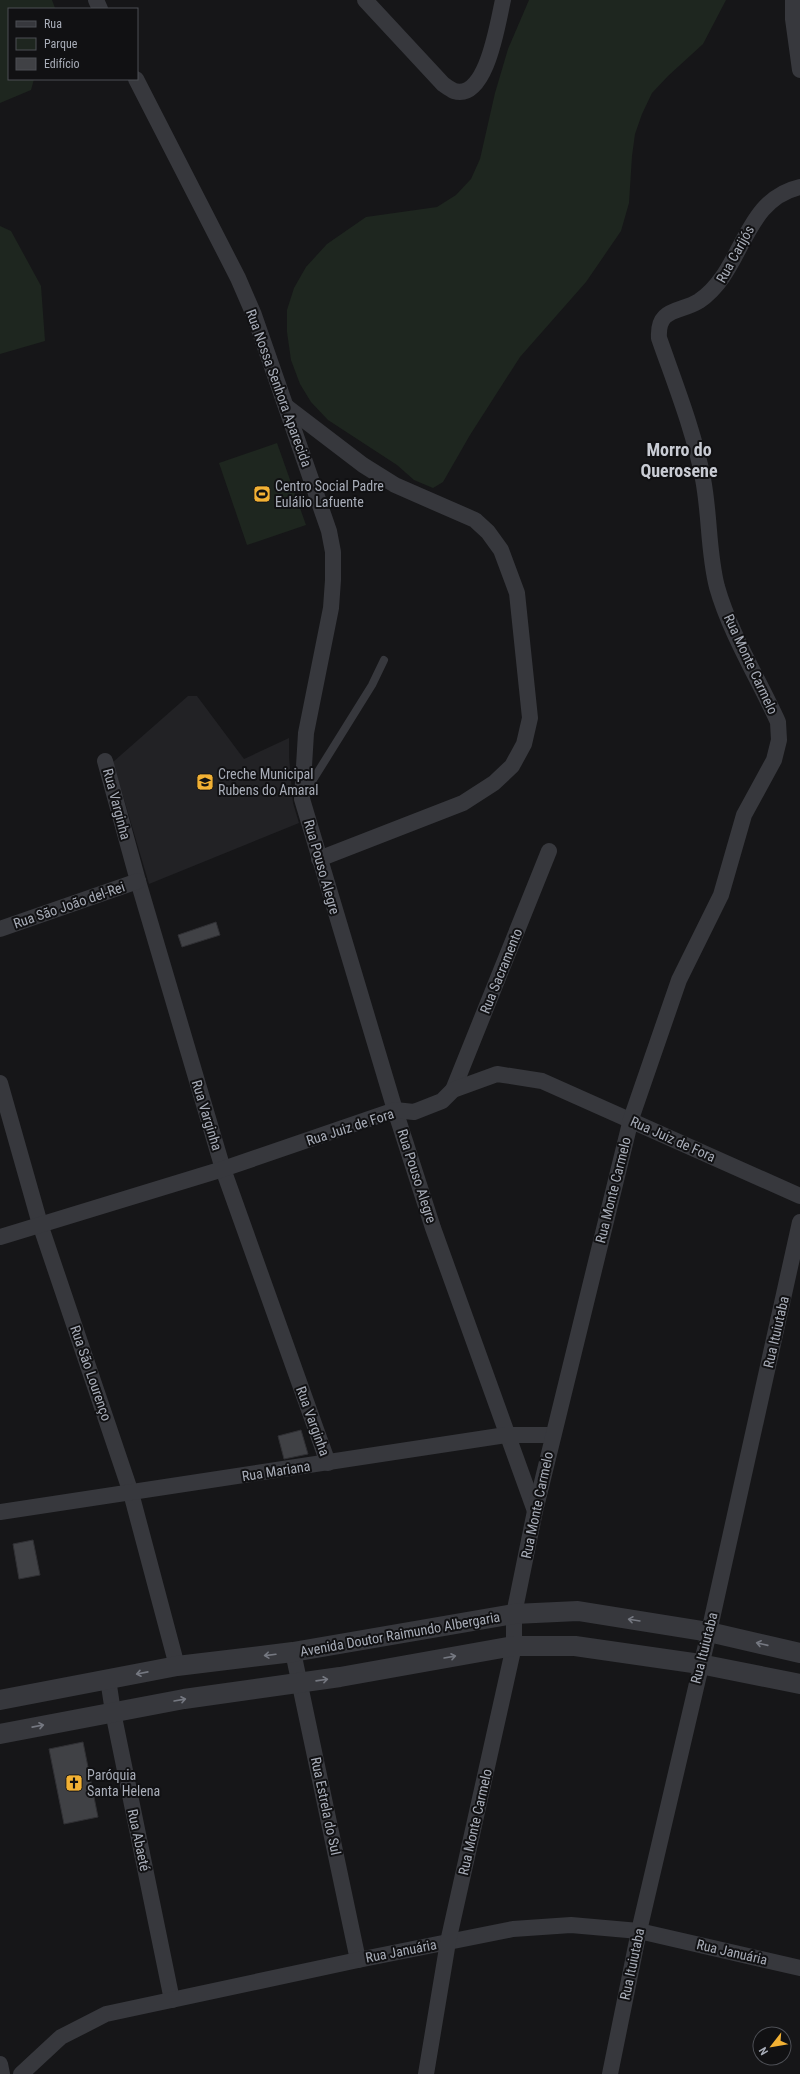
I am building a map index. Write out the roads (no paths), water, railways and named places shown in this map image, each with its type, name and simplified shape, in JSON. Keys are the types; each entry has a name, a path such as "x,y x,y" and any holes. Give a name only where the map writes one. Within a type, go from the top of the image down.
{"street":[{"path":"365,0 443,84 454,91 464,91 473,86 480,79 486,66 503,0"},
{"path":"794,0 793,18 800,70"},
{"name":"Rua Nossa Senhora Aparecida","path":"137,80 238,278 254,315 329,531 333,552 331,608 305,742"},
{"name":"Rua Carijós","path":"660,338 660,324 666,314 698,302 719,284 728,272 757,215 774,199 792,189 800,187"},
{"name":"Rua Monte Carmelo","path":"426,2074 448,1942 514,1646 514,1614 535,1511 631,1119 679,980 721,895 744,815 774,760 779,740 778,722 727,617 718,587 710,552 703,480 695,448 660,338"},
{"path":"287,407 364,465 395,485 475,520 488,532 501,550 517,593 530,718 524,744 512,766 494,783 463,803 319,859"},
{"name":"Rua Pouso Alegre","path":"305,742 302,799 319,859 395,1110 433,1228 506,1435 535,1511"},
{"name":"Rua Varginha","path":"105,761 138,881 223,1169 328,1463"},
{"name":"Rua Sacramento","path":"453,1090 549,851"},
{"name":"Rua São João del-Rei","path":"0,929 138,881"},
{"name":"Rua Juiz de Fora","path":"0,1237 223,1169 395,1110 414,1112 442,1101 453,1090 498,1074 542,1081 631,1119 800,1196"},
{"name":"Rua São Lourenço","path":"0,1083 40,1224 131,1493 177,1666"},
{"name":"Rua Ituiutaba","path":"610,2074 639,1931 700,1664 709,1632 800,1222"},
{"name":"Rua Mariana","path":"0,1512 506,1435 553,1435"},
{"name":"Avenida Doutor Raimundo Albergaria","path":"0,1700 177,1666 293,1652 514,1614 578,1611 709,1632 800,1653"},
{"path":"0,1734 184,1699 301,1683 514,1646 575,1646 700,1664 800,1684"},
{"name":"Rua Estrela do Sul","path":"293,1652 301,1683 358,1960"},
{"name":"Rua Abaeté","path":"108,1679 113,1712 172,2000"},
{"name":"Rua Januária","path":"21,2074 61,2037 106,2014 358,1960 514,1929 571,1925 639,1931 800,1968"},
{"path":"0,2064 2,2074"}],"lane":[{"path":"302,799 372,685 384,660"}],"place":[{"name":"Centro Social Padre Eulálio Lafuente","path":"262,494"},
{"name":"Creche Municipal Rubens do Amaral","path":"205,782"},
{"name":"Paróquia Santa Helena","path":"74,1783"}],"district":[{"name":"Morro do Querosene","path":"679,460"}]}
